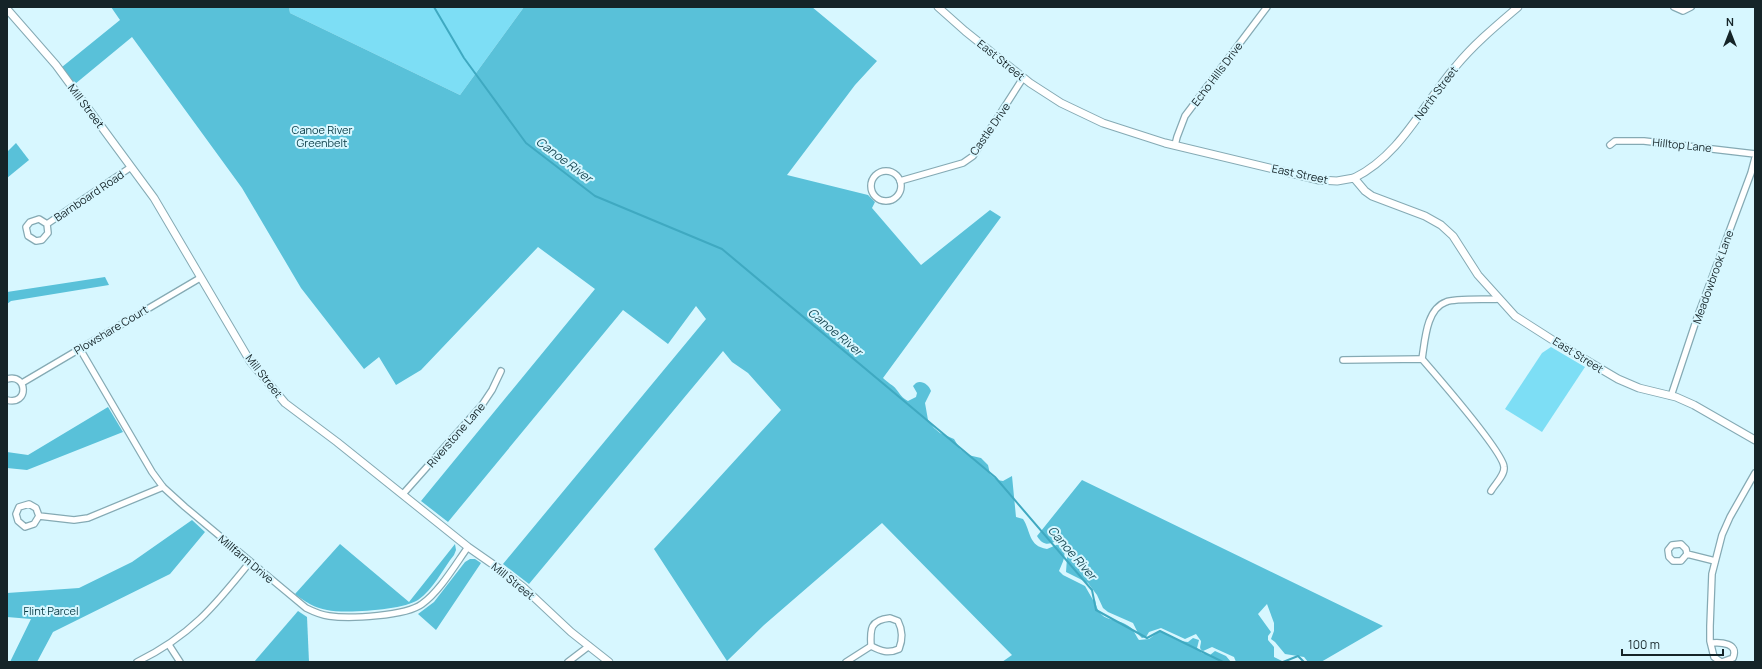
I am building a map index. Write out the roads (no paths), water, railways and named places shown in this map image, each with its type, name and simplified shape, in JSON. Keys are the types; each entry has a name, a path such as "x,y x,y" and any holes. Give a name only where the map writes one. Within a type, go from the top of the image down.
{"street":[{"name":"East Street","path":"938,7 1024,78 1061,103 1103,123 1138,135 1175,145 1319,180 1336,181 1354,178 1372,196 1425,216 1446,230 1460,245 1478,276 1515,316 1596,368 1629,384 1671,396 1694,405 1755,440"},
{"name":"Echo Hills Drive","path":"1175,145 1179,131 1186,116 1267,7"},
{"name":"North Street","path":"1354,178 1369,171 1386,157 1432,99 1456,65 1480,40 1518,7"},
{"path":"1674,7 1683,11 1691,7"},
{"name":"Mill Street","path":"7,9 56,65 132,167 158,204 250,362 285,403 403,494 468,547 523,587 571,632 609,662"},
{"name":"Castle Drive","path":"900,181 964,163 973,156 1024,78"},
{"name":"Hilltop Lane","path":"1610,145 1615,141 1644,141 1755,154"},
{"name":"Meadowbrook Lane","path":"1671,396 1697,318 1751,173 1755,158"},
{"name":"Barnboard Road","path":"47,224 132,167"},
{"path":"883,171 893,173 900,181 900,191 898,195 890,201 881,201 873,195 871,191 874,176 883,171"},
{"name":"Barnboard Road","path":"39,219 47,224 48,233 42,240 36,242 28,236 26,227 30,222 39,219"},
{"name":"Plowshare Court","path":"22,383 200,278"},
{"path":"1422,359 1429,324 1433,313 1438,307 1446,302 1454,300 1498,299"},
{"name":"Millfarm Drive","path":"80,349 152,472 163,487 296,602 317,613 341,617 406,612 424,603 468,547"},
{"path":"1343,360 1422,359"},
{"path":"1422,359 1477,426 1500,458 1504,466 1503,474 1491,491"},
{"name":"Riverstone Lane","path":"403,494 482,405 492,390 501,371"},
{"path":"7,379 14,378 22,383 23,390 20,397 14,400 7,400"},
{"path":"1711,643 1724,643 1732,647 1734,651 1733,658 1722,662 1714,657 1711,643 1710,598 1712,574 1722,535 1730,517 1755,472"},
{"path":"39,516 83,519 163,487"},
{"path":"29,504 36,508 39,516 34,524 25,526 18,521 16,514 19,507 29,504"},
{"path":"1686,554 1715,561"},
{"path":"137,662 169,645 208,612 250,562"},
{"path":"890,618 898,621 902,628 899,649 892,652 882,652 870,646 870,631 874,624 882,619 890,618"},
{"path":"169,645 180,662"},
{"path":"568,662 589,646"},
{"path":"846,662 870,646"}],"waterway":[{"name":"Canoe River","path":"434,7 464,58 526,143 595,196 722,249 995,477 1092,590 1096,610 1147,638 1160,631 1223,662"},
{"name":"Canoe River","path":"1283,662 1298,656 1304,662"}],"park label":[{"name":"Canoe River Greenbelt","path":"322,136"},
{"name":"Flint Parcel","path":"51,611"}]}
